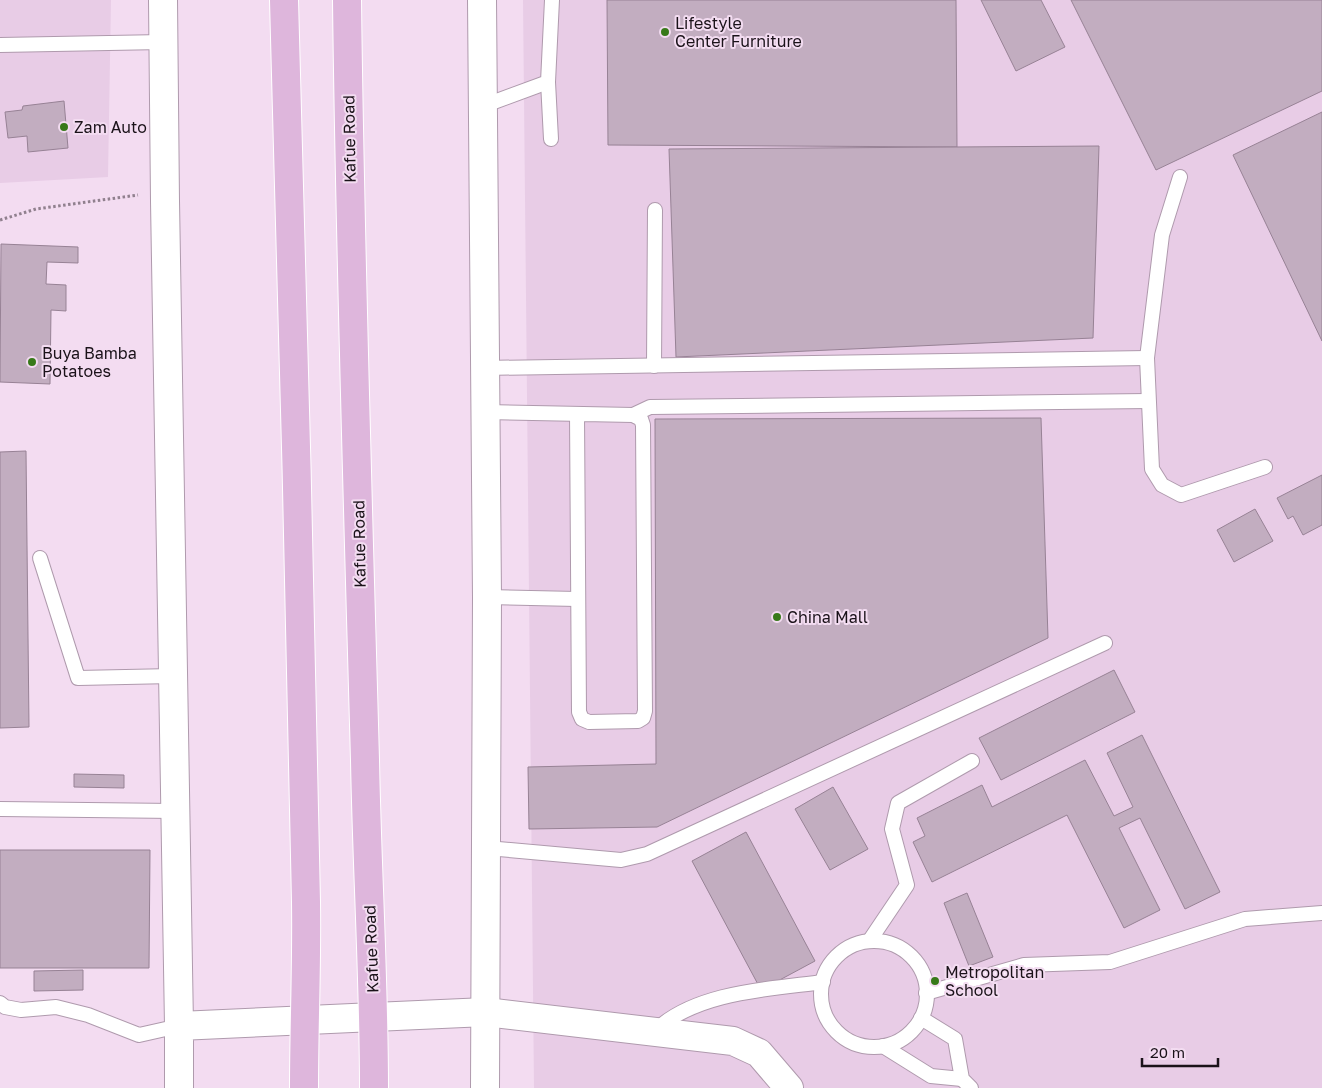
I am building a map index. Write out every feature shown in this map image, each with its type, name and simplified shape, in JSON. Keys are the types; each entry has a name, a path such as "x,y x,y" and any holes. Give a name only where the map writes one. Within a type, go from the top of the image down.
{"main road":[{"path":"284,0 297,462 306,886 304,1088"},
{"name":"Kafue Road","path":"347,0 349,158 366,820 374,1017 374,1088"}],"street":[{"path":"163,0 179,1026 178,1088"},
{"path":"482,0 487,597 485,1088"},
{"path":"179,1026 486,1012 733,1041 759,1053 790,1088"}],"lane":[{"path":"551,138 548,82 552,0"},
{"path":"0,45 163,42"},
{"path":"483,106 548,82"},
{"path":"1180,177 1162,235 1146,358 1152,469 1162,485 1181,495 1265,467"},
{"path":"654,366 655,210"},
{"path":"484,368 1146,358"},
{"path":"633,415 650,407 1148,401"},
{"path":"486,412 633,415 641,419 644,426 646,711 643,718 638,721 589,722 582,719 579,712 577,414"},
{"path":"40,558 78,678 173,676"},
{"path":"487,597 577,599"},
{"path":"487,848 621,860 647,854 1105,643"},
{"path":"870,940 907,885 892,828 898,803 972,761"},
{"path":"0,809 175,811"},
{"path":"926,993 1024,966 1110,962 1245,919 1322,913"},
{"path":"870,940 884,942 891,944 910,956 919,967 925,981 925,1006 921,1018 906,1037 895,1043 869,1047 856,1043 833,1027 826,1015 822,1000 821,986 823,982 825,972 833,959 843,949 856,943 870,940"},
{"path":"654,1032 663,1023 687,1010 736,993 823,982"},
{"path":"0,1003 6,1007 21,1010 56,1007 88,1015 139,1035 179,1026"},
{"path":"883,1046 931,1076 966,1084 955,1039 921,1018"}],"path":[{"path":"0,220 36,209 150,194 165,201"}],"shaded area":[{"path":"0,0 111,0 108,177 0,183"},
{"path":"523,0 1322,0 1322,1088 534,1088"}],"building":[{"path":"607,0 956,0 957,147 608,145"},
{"path":"981,0 1041,0 1065,47 1016,71"},
{"path":"1071,0 1322,0 1322,91 1156,170"},
{"path":"64,101 68,148 28,152 27,136 8,138 5,112 22,110 23,106"},
{"path":"1322,112 1322,341 1233,155"},
{"path":"1099,146 1093,338 676,357 669,149"},
{"path":"1,244 78,247 78,263 47,262 46,284 66,285 66,311 51,310 50,384 0,382"},
{"path":"1041,418 1048,638 657,827 529,829 528,767 656,764 655,419"},
{"path":"26,451 29,727 0,728 0,452"},
{"path":"1322,475 1322,525 1303,535 1293,516 1288,519 1277,498"},
{"path":"1255,509 1273,541 1234,562 1217,530"},
{"path":"1114,670 1135,712 1001,780 979,738"},
{"path":"1142,735 1220,892 1185,909 1140,818 1119,828 1160,910 1124,928 1067,815 932,882 913,842 925,836 917,818 982,785 992,807 1085,760 1114,816 1133,807 1107,753"},
{"path":"74,774 124,775 124,788 74,787"},
{"path":"833,787 868,849 830,870 795,809"},
{"path":"746,832 815,961 761,990 692,861"},
{"path":"0,850 150,850 149,968 0,968"},
{"path":"967,893 993,957 969,966 944,903"},
{"path":"83,970 83,990 34,991 34,971"}],"place":[{"name":"Lifestyle Center Furniture","path":"665,32"},
{"name":"Zam Auto","path":"64,127"},
{"name":"Buya Bamba Potatoes","path":"32,362"},
{"name":"China Mall","path":"777,617"},
{"name":"Metropolitan School","path":"935,981"}]}
